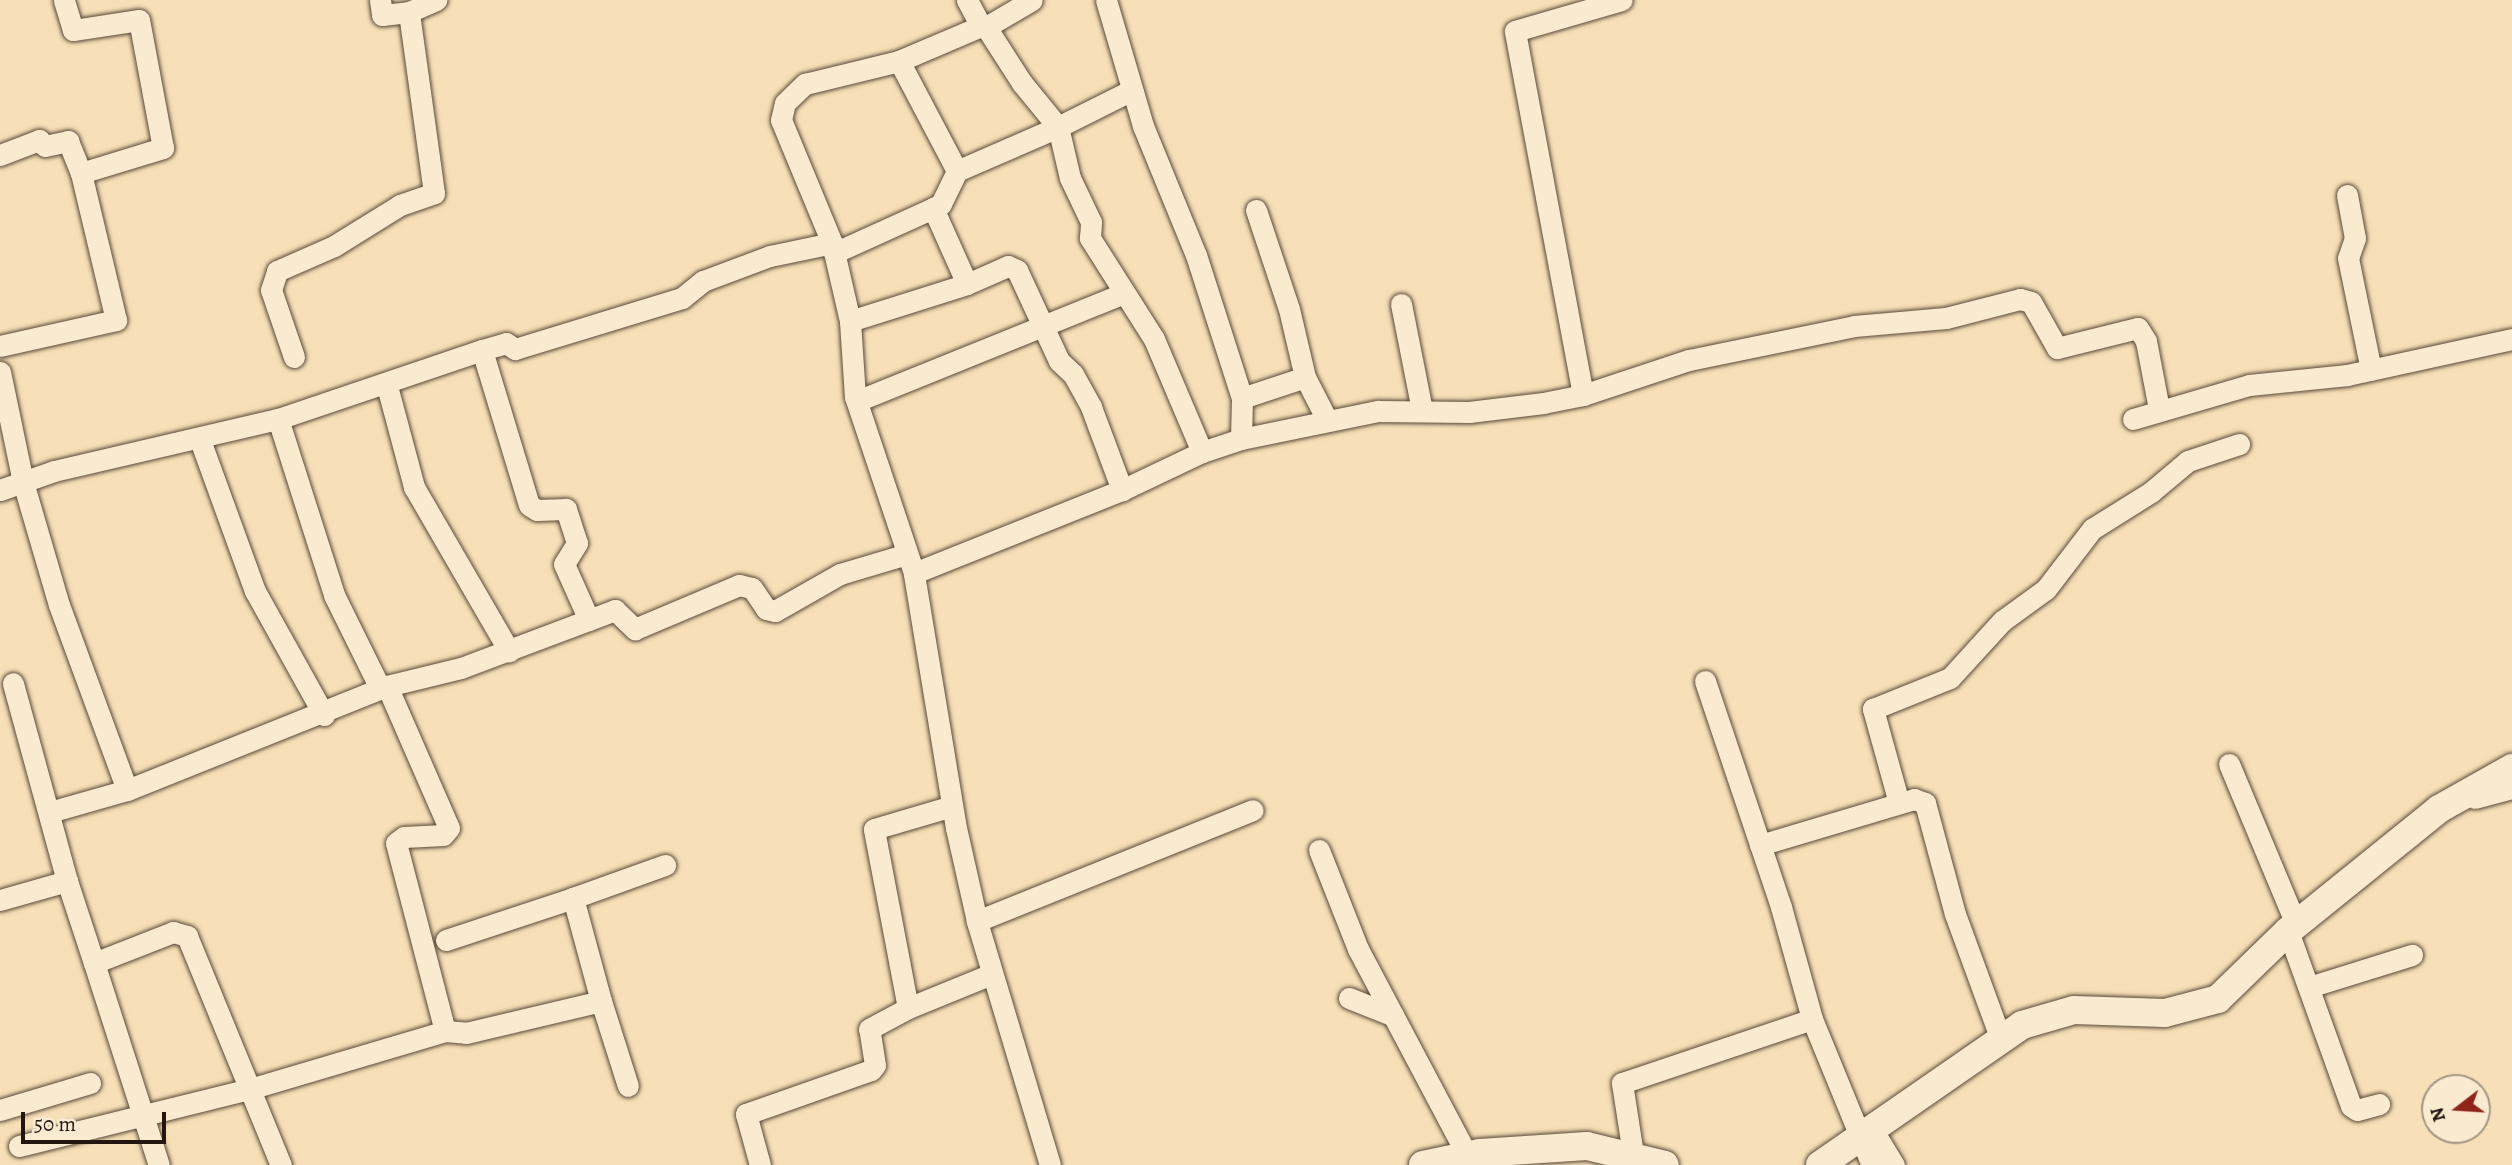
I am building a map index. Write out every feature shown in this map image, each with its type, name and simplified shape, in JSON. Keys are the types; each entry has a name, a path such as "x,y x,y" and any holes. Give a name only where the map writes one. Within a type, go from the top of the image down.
{"street":[{"path":"64,0 73,30 139,20 164,139 160,150 81,173"},
{"path":"380,0 382,15 409,12 436,0"},
{"path":"967,0 1022,83 1058,127 1070,178 1091,222 1090,238 1122,294 1154,339 1202,452"},
{"path":"1032,0 984,26 899,61 805,84 785,103 781,120 833,248 850,321 857,401 910,564 952,806 989,975 1049,1165"},
{"path":"1106,0 1132,90 1196,255 1242,398 1241,439"},
{"path":"1583,396 1515,31 1572,7 1622,0"},
{"path":"294,357 271,290 276,271 334,246 400,205 434,193 409,12"},
{"path":"899,61 957,171"},
{"path":"0,490 54,471 200,440 278,419 387,386 504,343 514,349 669,302 703,281 770,256 833,248 941,204 957,171 1058,127 1132,90"},
{"path":"0,155 39,140 45,146 70,141 81,173 116,320 0,346"},
{"path":"2347,195 2355,238 2348,258 2371,370"},
{"path":"933,208 967,284"},
{"path":"1256,210 1289,309 1305,377 1327,420"},
{"path":"850,321 967,284 1008,266 1014,267 1059,361 1073,374 1091,407 1122,490"},
{"path":"857,401 1122,294"},
{"path":"50,812 127,790 324,715 383,687 509,651 618,610 635,629 739,585 752,588 770,612 840,574 910,564 1122,490 1202,452 1241,439 1327,420 1422,410 1469,412 1583,396 1689,360 1865,324 1946,318 2020,299 2031,302 2057,348 2138,328 2146,341 2159,409"},
{"path":"1401,304 1422,410"},
{"path":"2133,418 2249,385 2371,370 2512,339"},
{"path":"482,350 529,505 537,510 566,509 577,543 564,564 589,620"},
{"path":"0,372 23,482 73,652 127,790"},
{"path":"1242,398 1305,377"},
{"path":"387,386 414,487 509,651"},
{"path":"278,419 334,595 383,687 449,828 443,835 404,837 396,843 445,1031"},
{"path":"200,440 255,591 324,715"},
{"path":"1899,803 1873,709 1950,678 2003,621 2046,589 2092,529 2151,492 2188,461 2239,444"},
{"path":"1705,681 1760,845 1812,1020 1878,1153"},
{"path":"13,683 67,881 139,1116 159,1165"},
{"path":"2229,764 2294,937 2307,983 2351,1106 2357,1110 2379,1104"},
{"path":"1820,1165 1878,1153 2000,1037 2022,1025 2074,1010 2165,1013 2218,999 2456,799 2512,768"},
{"path":"2456,799 2512,788"},
{"path":"1760,845 1914,799 1925,803 1955,914 2000,1037"},
{"path":"908,1008 874,829 952,806"},
{"path":"977,921 1253,810"},
{"path":"1319,850 1358,950 1467,1155"},
{"path":"446,940 665,865"},
{"path":"0,900 67,881"},
{"path":"573,898 628,1086"},
{"path":"94,963 183,931 253,1088 281,1165"},
{"path":"2307,983 2412,955"},
{"path":"760,1165 746,1114 871,1070 875,1065 869,1029 908,1008 989,975"},
{"path":"1349,998 1394,1016"},
{"path":"19,1146 253,1088 445,1031 466,1033 601,1001"},
{"path":"1652,1161 1622,1083 1812,1020"},
{"path":"0,1110 90,1083"},
{"path":"1423,1165 1467,1155 1587,1146 1652,1161"}]}
